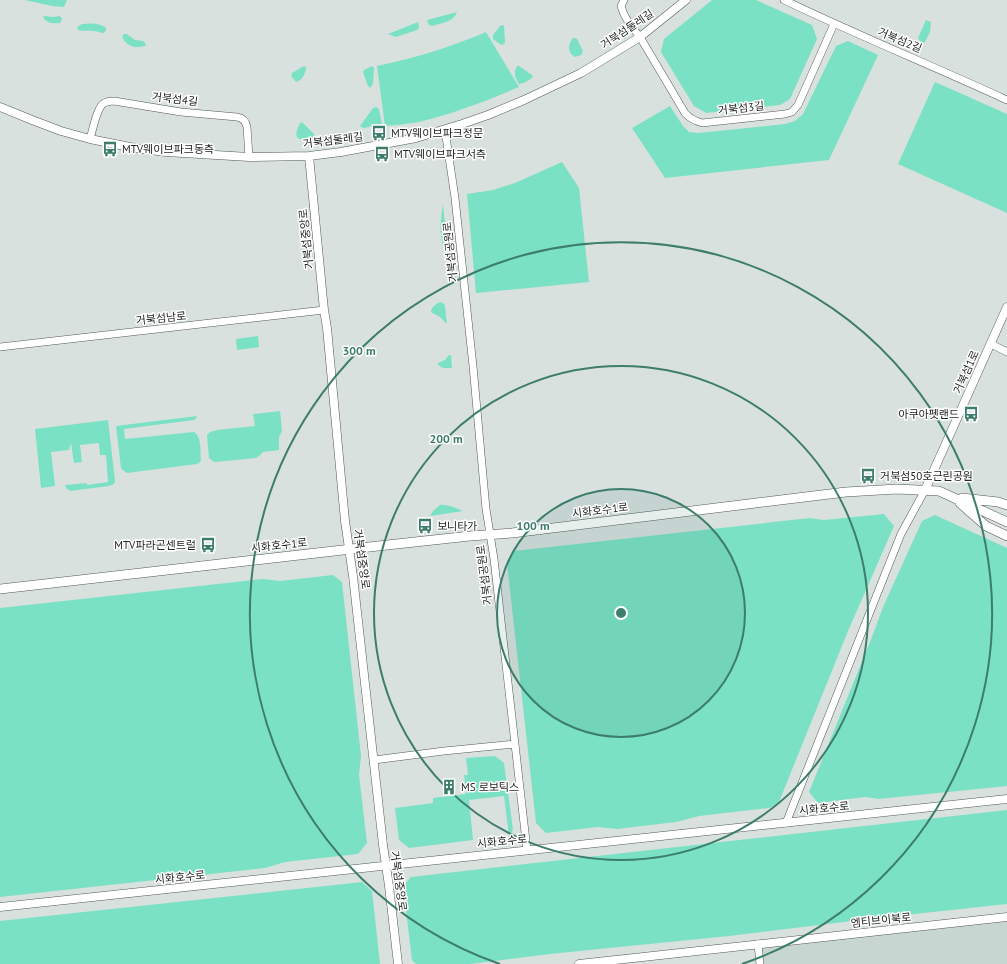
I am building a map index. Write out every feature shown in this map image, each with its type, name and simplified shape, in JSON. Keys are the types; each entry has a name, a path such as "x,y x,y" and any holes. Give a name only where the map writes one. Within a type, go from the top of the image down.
{"main road":[{"name":"시화호수1로","path":"0,589 350,549 463,537 512,534 846,492 897,488 939,491 1007,522"},
{"path":"953,497 998,502 1007,505"},
{"path":"953,497 986,526 1007,536"}],"street":[{"path":"624,0 621,6 622,11 640,37"},
{"name":"거북섬둘레길","path":"0,107 61,130 135,148 166,152 249,158 309,156 341,152 416,138 445,130 488,115 524,100 580,73 640,37 686,0"},
{"name":"거북섬2길","path":"784,0 834,24 1007,100"},
{"name":"거북섬3길","path":"640,37 685,113 694,121 702,123 792,112 798,105 834,24"},
{"name":"거북섬4길","path":"90,138 98,110 108,101 114,101 181,112 242,118 246,122 247,127 249,158"},
{"name":"거북섬공원로","path":"445,130 455,198 472,353 486,509 527,850"},
{"name":"거북섬중앙로","path":"309,156 345,521 350,549 383,845 398,964"},
{"name":"거북섬1로","path":"925,490 1007,307"},
{"name":"거북섬남로","path":"0,347 324,310"},
{"path":"991,344 1007,352"},
{"path":"786,823 901,534 925,490"},
{"path":"374,760 515,744"},
{"name":"시화호수로","path":"0,907 1007,799"},
{"name":"엠티브이북로","path":"579,964 1007,917"},
{"path":"758,944 760,964"}],"shaded area":[{"path":"1007,917 1007,964 760,964 758,944"}],"green space":[{"path":"25,0 67,0 64,7"},
{"path":"712,0 756,0 812,25 817,39 790,99 780,105 706,113 694,106 661,52 664,39"},
{"path":"457,12 450,20 432,26 427,20"},
{"path":"60,16 62,19 60,23 52,23 46,21 43,17"},
{"path":"926,20 931,22 930,32 923,43 918,38"},
{"path":"418,22 419,28 417,30 396,37 388,34"},
{"path":"83,24 98,24 104,26 106,30 104,33 81,31 77,29"},
{"path":"502,25 504,26 505,42 501,45 493,39 493,35"},
{"path":"486,32 519,87 444,115 419,122 385,126 377,66 433,52"},
{"path":"127,34 135,40 143,41 146,44 145,46 131,46 123,39 122,36"},
{"path":"573,38 577,39 583,51 581,55 575,57 572,55 569,48"},
{"path":"848,41 878,55 829,160 665,178 632,128 670,106 683,126 689,132 698,133 785,124 795,121 803,114 836,46"},
{"path":"304,66 306,67 302,78 296,82 291,76 292,73"},
{"path":"372,66 374,68 373,84 370,88 363,72"},
{"path":"517,66 533,76 527,82 519,84 516,80 515,71"},
{"path":"935,82 1007,114 1007,213 898,164"},
{"path":"376,107 379,109 382,124 364,128 361,127 360,126 373,108"},
{"path":"301,122 314,134 313,138 299,139 297,137 297,131"},
{"path":"562,162 579,188 589,282 476,293 467,194 493,190 515,183"},
{"path":"443,204 448,256 441,237 441,217"},
{"path":"441,302 445,306 447,324 440,317 431,312 434,306"},
{"path":"258,336 259,347 237,350 236,339"},
{"path":"449,355 451,355 452,368 443,368 438,365 438,363 445,360"},
{"path":"280,411 282,431 279,437 279,450 263,452 256,458 215,462 209,458 207,435 210,432 255,426 253,414"},
{"path":"197,416 194,420 124,429 125,439 194,432 197,434 200,444 201,461 199,463 127,473 121,468 116,426"},
{"path":"108,420 115,481 114,484 70,491 66,488 65,485 87,483 87,485 108,482 106,455 100,455 99,443 80,445 82,462 74,463 71,443 69,450 51,452 55,486 41,488 35,429"},
{"path":"440,505 449,506 463,511 430,516"},
{"path":"884,514 894,526 848,631 779,802 769,808 699,816 676,822 617,829 598,827 546,833 536,823 507,563 514,551 810,518 824,520"},
{"path":"935,515 1007,548 1007,786 879,799 865,797 818,803 809,792 883,607 922,521"},
{"path":"333,575 342,582 361,756 359,775 367,843 358,854 285,862 265,868 0,897 0,608 263,579 280,581"},
{"path":"495,756 504,763 513,830 509,836 504,796 469,800 473,840 409,848 399,840 395,808 433,803 433,798 466,794 464,775 468,775 466,758"},
{"path":"1007,810 1007,904 470,964 416,964 412,960 403,886 411,877"},
{"path":"362,882 372,891 380,964 0,964 0,921"}],"place":[{"name":"MTV웨이브파크정문","path":"379,133"},
{"name":"MTV웨이브파크동측","path":"110,149"},
{"name":"MTV웨이브파크서측","path":"382,154"},
{"name":"아쿠아펫랜드","path":"971,414"},
{"name":"거북섬50호근린공원","path":"868,476"},
{"name":"보니타가","path":"425,526"},
{"name":"MTV파라곤센트럴","path":"208,545"},
{"name":"MS 로보틱스","path":"449,787"}]}
